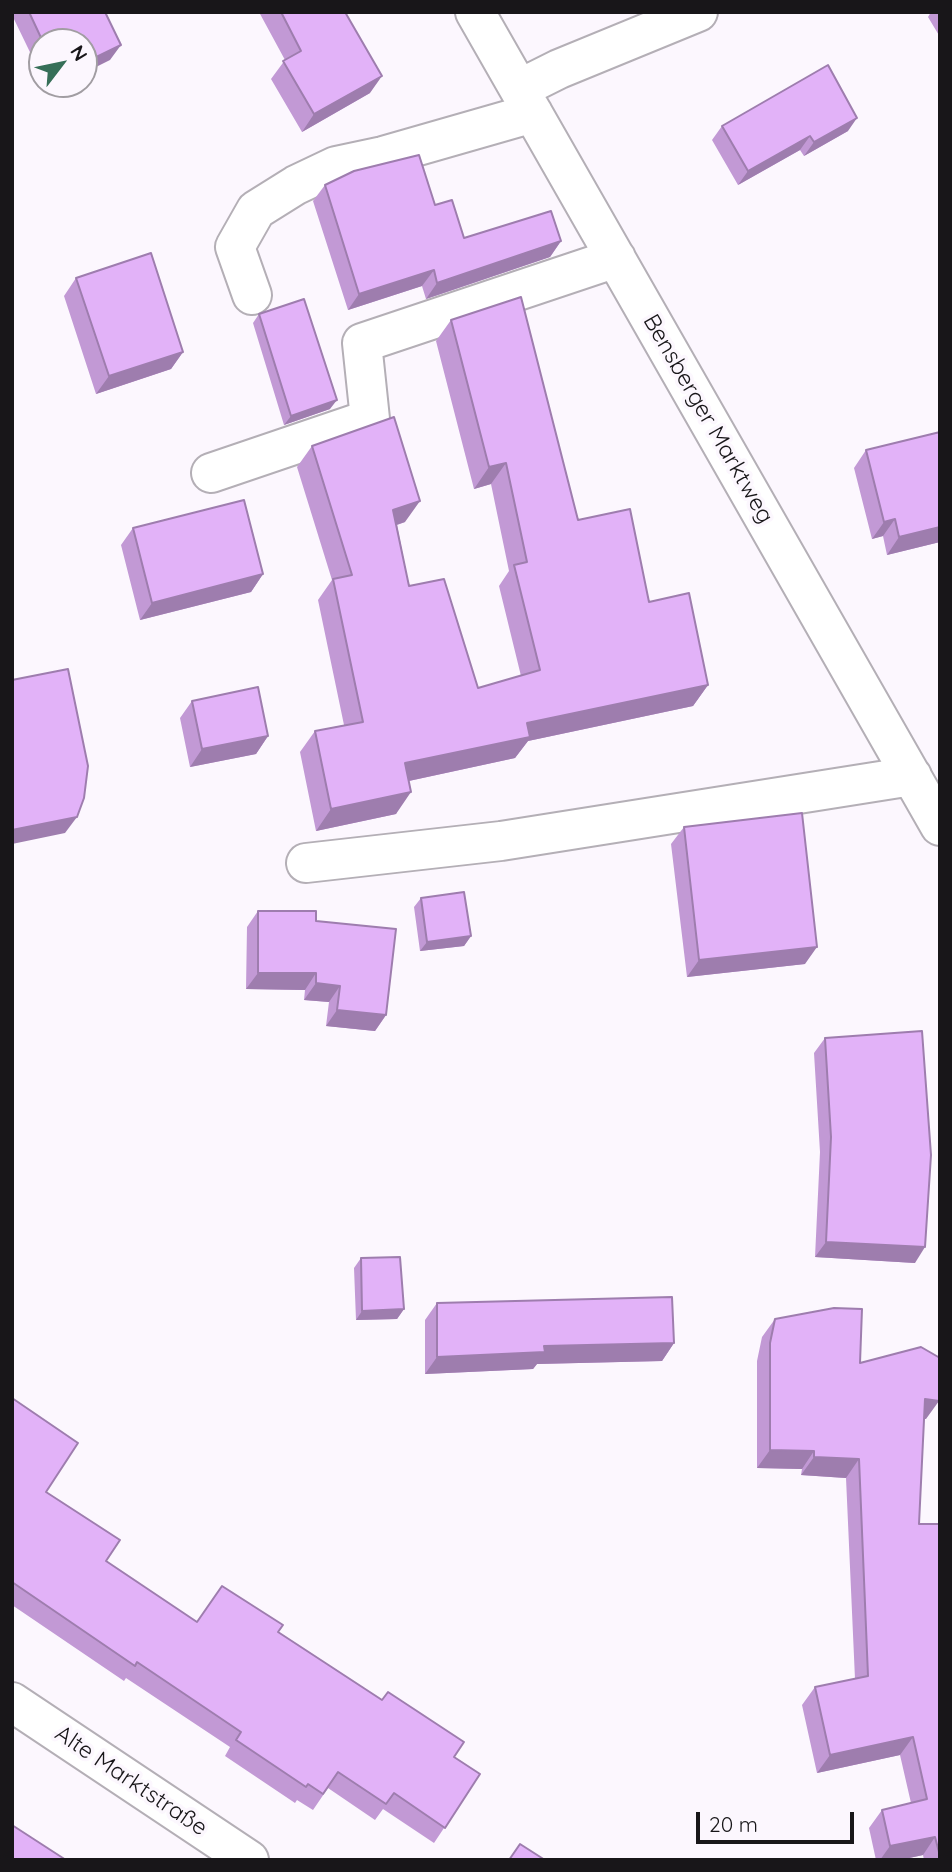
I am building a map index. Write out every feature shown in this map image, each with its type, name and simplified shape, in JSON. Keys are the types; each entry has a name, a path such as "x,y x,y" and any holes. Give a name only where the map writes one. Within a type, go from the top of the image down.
{"street":[{"name":"Bensberger Marktweg","path":"475,12 940,827"},
{"path":"252,295 234,247 248,219 270,199 336,166 383,156 526,101 559,69 698,12"},
{"path":"211,473 370,419 362,343 616,258"},
{"path":"306,863 501,841 912,776"},
{"name":"Alte Marktstraße","path":"12,1702 248,1859"}],"building":[{"path":"29,12 105,12 121,45 98,56 98,28 36,28"},
{"path":"281,12 345,12 382,76 314,114 283,61 301,51"},
{"path":"828,65 857,118 814,142 810,136 748,171 722,126"},
{"path":"419,155 435,205 452,200 464,238 551,211 561,241 437,283 434,270 359,294 325,185 354,171"},
{"path":"151,253 183,352 109,376 76,278"},
{"path":"521,297 578,520 630,509 649,602 689,593 708,685 527,723 530,737 405,763 411,792 331,809 315,731 363,722 333,579 352,575 312,446 394,417 420,501 393,510 409,586 444,579 478,688 540,670 514,565 527,562 506,463 489,467 451,320"},
{"path":"304,299 337,400 291,416 259,314"},
{"path":"940,432 940,527 899,537 895,519 884,522 866,450"},
{"path":"244,500 263,574 152,603 133,528"},
{"path":"68,669 88,766 84,798 77,817 12,830 12,680"},
{"path":"258,687 268,736 202,749 192,701"},
{"path":"802,813 817,947 699,960 684,827"},
{"path":"464,892 471,936 427,942 421,898"},
{"path":"258,911 316,911 316,921 396,929 386,1015 337,1010 340,986 316,983 316,973 258,973"},
{"path":"922,1031 931,1155 925,1247 826,1242 831,1137 825,1038"},
{"path":"400,1257 404,1309 362,1311 361,1258"},
{"path":"672,1297 674,1343 544,1346 545,1352 437,1357 437,1303"},
{"path":"834,1308 862,1309 860,1363 921,1347 940,1358 939,1401 925,1399 919,1524 940,1524 940,1856 935,1837 890,1846 882,1810 927,1799 913,1737 830,1755 815,1687 868,1676 859,1459 814,1457 814,1451 770,1450 770,1343 775,1319"},
{"path":"12,1398 78,1443 46,1492 120,1540 106,1561 197,1622 222,1586 283,1625 278,1632 382,1700 388,1692 464,1742 454,1757 480,1774 445,1828 394,1793 386,1804 338,1772 323,1794 308,1784 306,1787 236,1740 241,1732 137,1662 135,1666 12,1582"},
{"path":"12,1825 66,1860 12,1860"},
{"path":"520,1844 545,1860 509,1860"}]}
